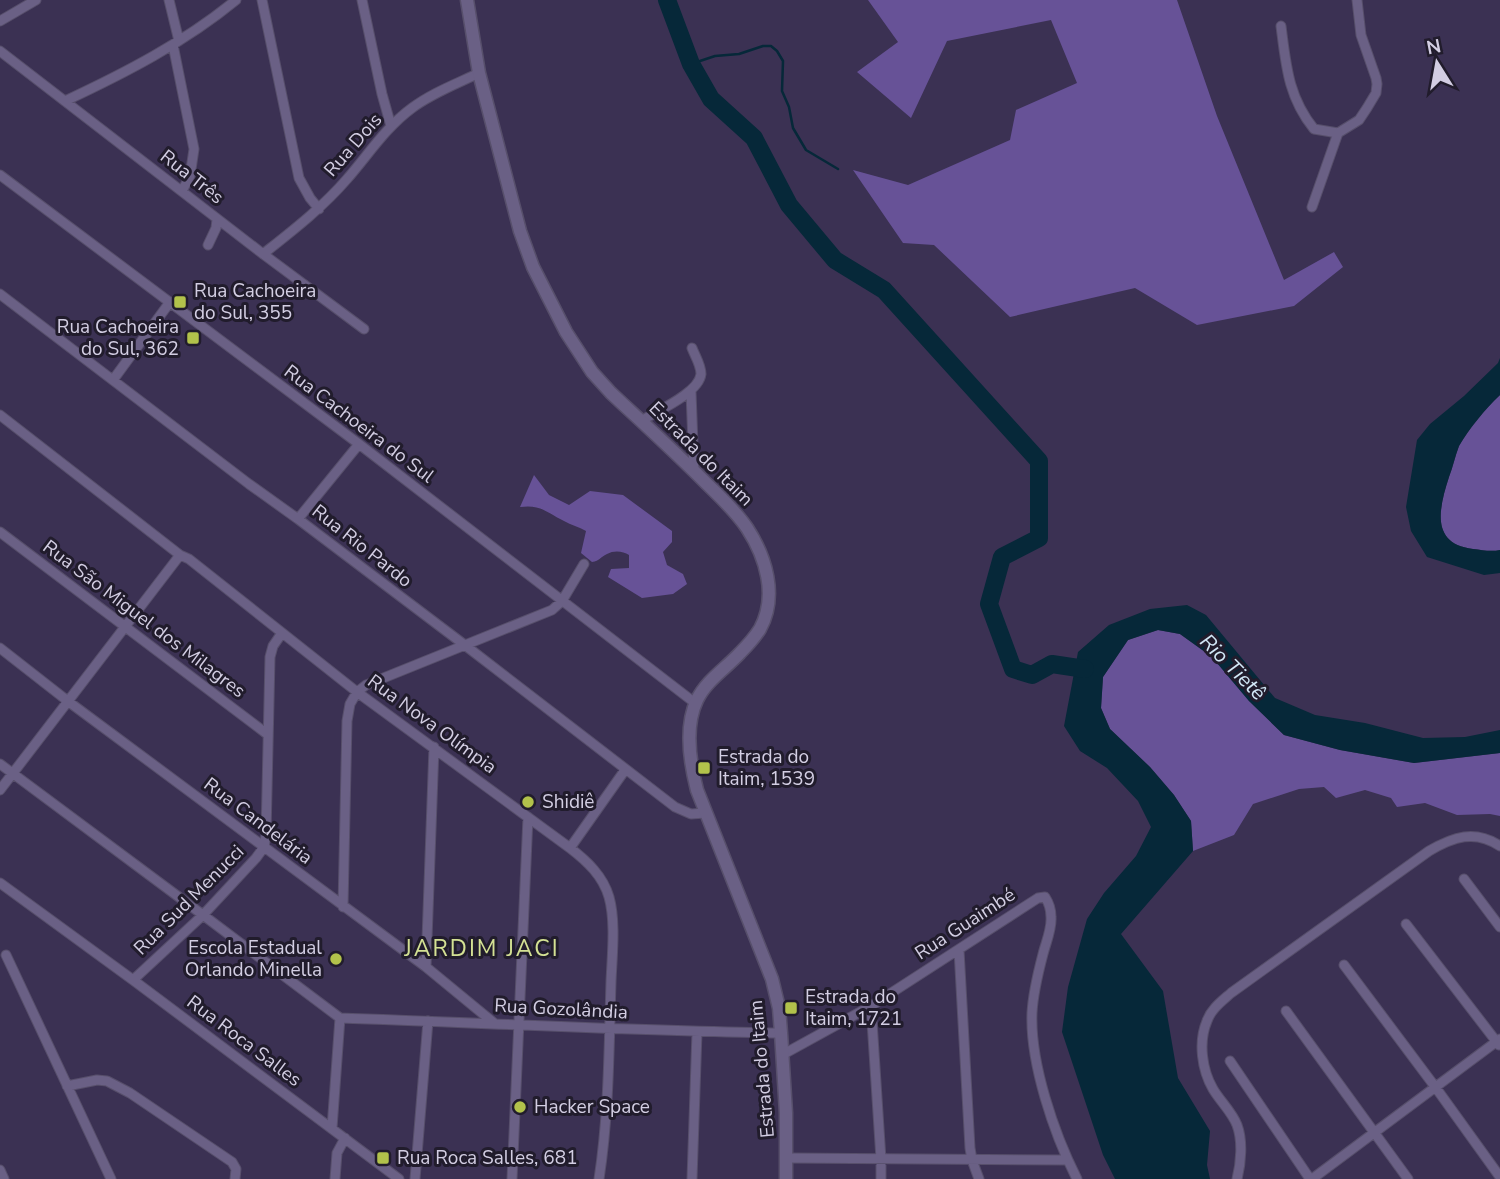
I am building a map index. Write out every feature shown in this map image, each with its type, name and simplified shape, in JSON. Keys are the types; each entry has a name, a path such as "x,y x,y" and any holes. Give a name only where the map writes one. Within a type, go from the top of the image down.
{"street":[{"path":"0,20 36,0"},
{"path":"169,0 194,149 190,176 182,191"},
{"path":"65,102 176,43 236,0"},
{"path":"262,0 299,178 319,209"},
{"path":"362,0 391,126"},
{"name":"Estrada do Itaim","path":"467,0 479,73 520,231 544,291 592,372 734,511 746,526 765,563 769,590 766,616 760,630 707,684 695,703 690,757 705,813 772,979 779,1008 786,1179"},
{"path":"1312,207 1338,133 1359,120 1376,93 1377,84 1361,35 1357,0"},
{"path":"1282,26 1290,86 1308,122 1314,129 1338,133"},
{"name":"Rua Três","path":"0,51 364,329"},
{"name":"Rua Dois","path":"263,254 319,209 391,126 428,97 479,73"},
{"name":"Rua Cachoeira do Sul","path":"0,174 359,444 695,703"},
{"path":"208,245 217,219"},
{"name":"Rua Rio Pardo","path":"0,295 682,812 705,813"},
{"path":"113,380 170,302"},
{"path":"641,421 691,392 698,384 701,369 692,348"},
{"path":"691,392 694,471"},
{"name":"Rua Nova Olímpia","path":"0,415 357,692 570,848 597,873 609,898 612,940 610,1028 603,1156 599,1179"},
{"path":"298,519 359,444"},
{"name":"Rua São Miguel dos Milagres","path":"0,532 267,734"},
{"path":"0,790 180,555"},
{"path":"343,907 347,721 357,692 382,678 552,610 562,601 584,564"},
{"name":"Rua Sud Menucci","path":"133,980 203,915 264,847 270,657 273,646 282,634"},
{"name":"Rua Candelária","path":"0,648 426,967 494,1023"},
{"path":"426,967 434,747"},
{"path":"0,764 340,1018 332,1128"},
{"path":"570,848 625,770"},
{"path":"512,1179 528,817"},
{"path":"1237,1179 1241,1152 1237,1124 1213,1088 1206,1074 1203,1056 1203,1036 1207,1019 1215,1007 1352,906 1448,840 1472,836 1500,846"},
{"path":"1464,879 1500,926"},
{"name":"Rua Roca Salles","path":"0,883 399,1179"},
{"name":"Rua Guaimbé","path":"782,1055 871,1006 1038,898 1045,897 1048,901 1051,926 1035,986 1033,1042 1041,1085 1067,1160 1077,1179"},
{"path":"1230,1061 1311,1179 1499,1043 1406,924"},
{"path":"959,950 972,1160 979,1179"},
{"path":"6,955 111,1179"},
{"path":"1344,965 1500,1177"},
{"path":"871,1006 881,1179"},
{"path":"1286,1011 1408,1179"},
{"name":"Rua Gozolândia","path":"340,1018 781,1033"},
{"path":"415,1179 428,1021"},
{"path":"692,1179 697,1032"},
{"path":"67,1086 97,1080 107,1081 130,1093 232,1162 236,1169 235,1179"},
{"path":"335,1179 337,1153 345,1138"},
{"path":"787,1158 1067,1160"},
{"path":"0,1170 4,1179"}],"shaded area":[{"path":"868,0 1177,0 1217,116 1284,280 1334,252 1343,267 1294,306 1197,325 1135,288 1010,317 934,245 903,243 853,170 908,185 1010,140 1016,110 1077,83 1051,20 947,41 911,118 857,72 898,42"},
{"path":"1500,395 1500,550 1459,546 1450,540 1441,523 1445,489 1459,446 1478,419"},
{"path":"534,475 549,495 569,505 590,491 623,495 672,531 672,542 663,552 667,565 683,574 687,584 673,594 642,598 608,577 611,569 629,568 629,555 613,552 592,562 581,553 586,531 539,508 520,507"},
{"path":"1158,630 1180,634 1212,657 1249,701 1284,735 1340,750 1414,763 1500,753 1500,816 1457,815 1425,803 1397,807 1391,798 1365,790 1336,798 1324,787 1299,789 1253,804 1234,835 1193,851 1191,821 1174,795 1150,767 1110,729 1101,708 1103,677 1128,640"}],"water":[{"path":"1500,358 1500,395 1478,419 1459,446 1445,489 1441,512 1444,532 1459,546 1500,550 1500,573 1484,575 1427,557 1411,531 1406,507 1417,440 1430,424 1464,396"},
{"name":"Rio Tietê","path":"1187,605 1206,615 1275,698 1315,715 1365,723 1423,738 1465,737 1500,730 1500,753 1414,763 1340,750 1284,735 1249,701 1212,657 1180,634 1158,630 1128,640 1103,677 1101,708 1110,729 1150,767 1174,795 1191,821 1193,851 1121,934 1163,991 1178,1078 1210,1131 1207,1165 1210,1179 1115,1179 1103,1155 1062,1032 1068,987 1087,919 1104,893 1136,856 1151,827 1138,801 1107,768 1080,751 1064,726 1078,652 1109,625 1150,609"}],"waterway":[{"path":"667,0 691,64 711,99 754,138 789,205 835,260 884,290 1039,461 1039,538 1002,557 989,604 1013,669 1032,675 1052,664 1085,669"},
{"path":"691,64 715,56 739,54 771,46 783,61 782,91 789,107 793,128 806,150 838,169"}],"place":[{"name":"Rua Cachoeira do Sul, 355","path":"180,302"},
{"name":"Rua Cachoeira do Sul, 362","path":"193,338"},
{"name":"Estrada do Itaim, 1539","path":"704,768"},
{"name":"Shidiê","path":"528,802"},
{"name":"Escola Estadual Orlando Minella","path":"336,959"},
{"name":"Estrada do Itaim, 1721","path":"791,1008"},
{"name":"Hacker Space","path":"520,1107"},
{"name":"Rua Roca Salles, 681","path":"383,1158"}],"district":[{"name":"JARDIM JACI","path":"482,948"}]}
